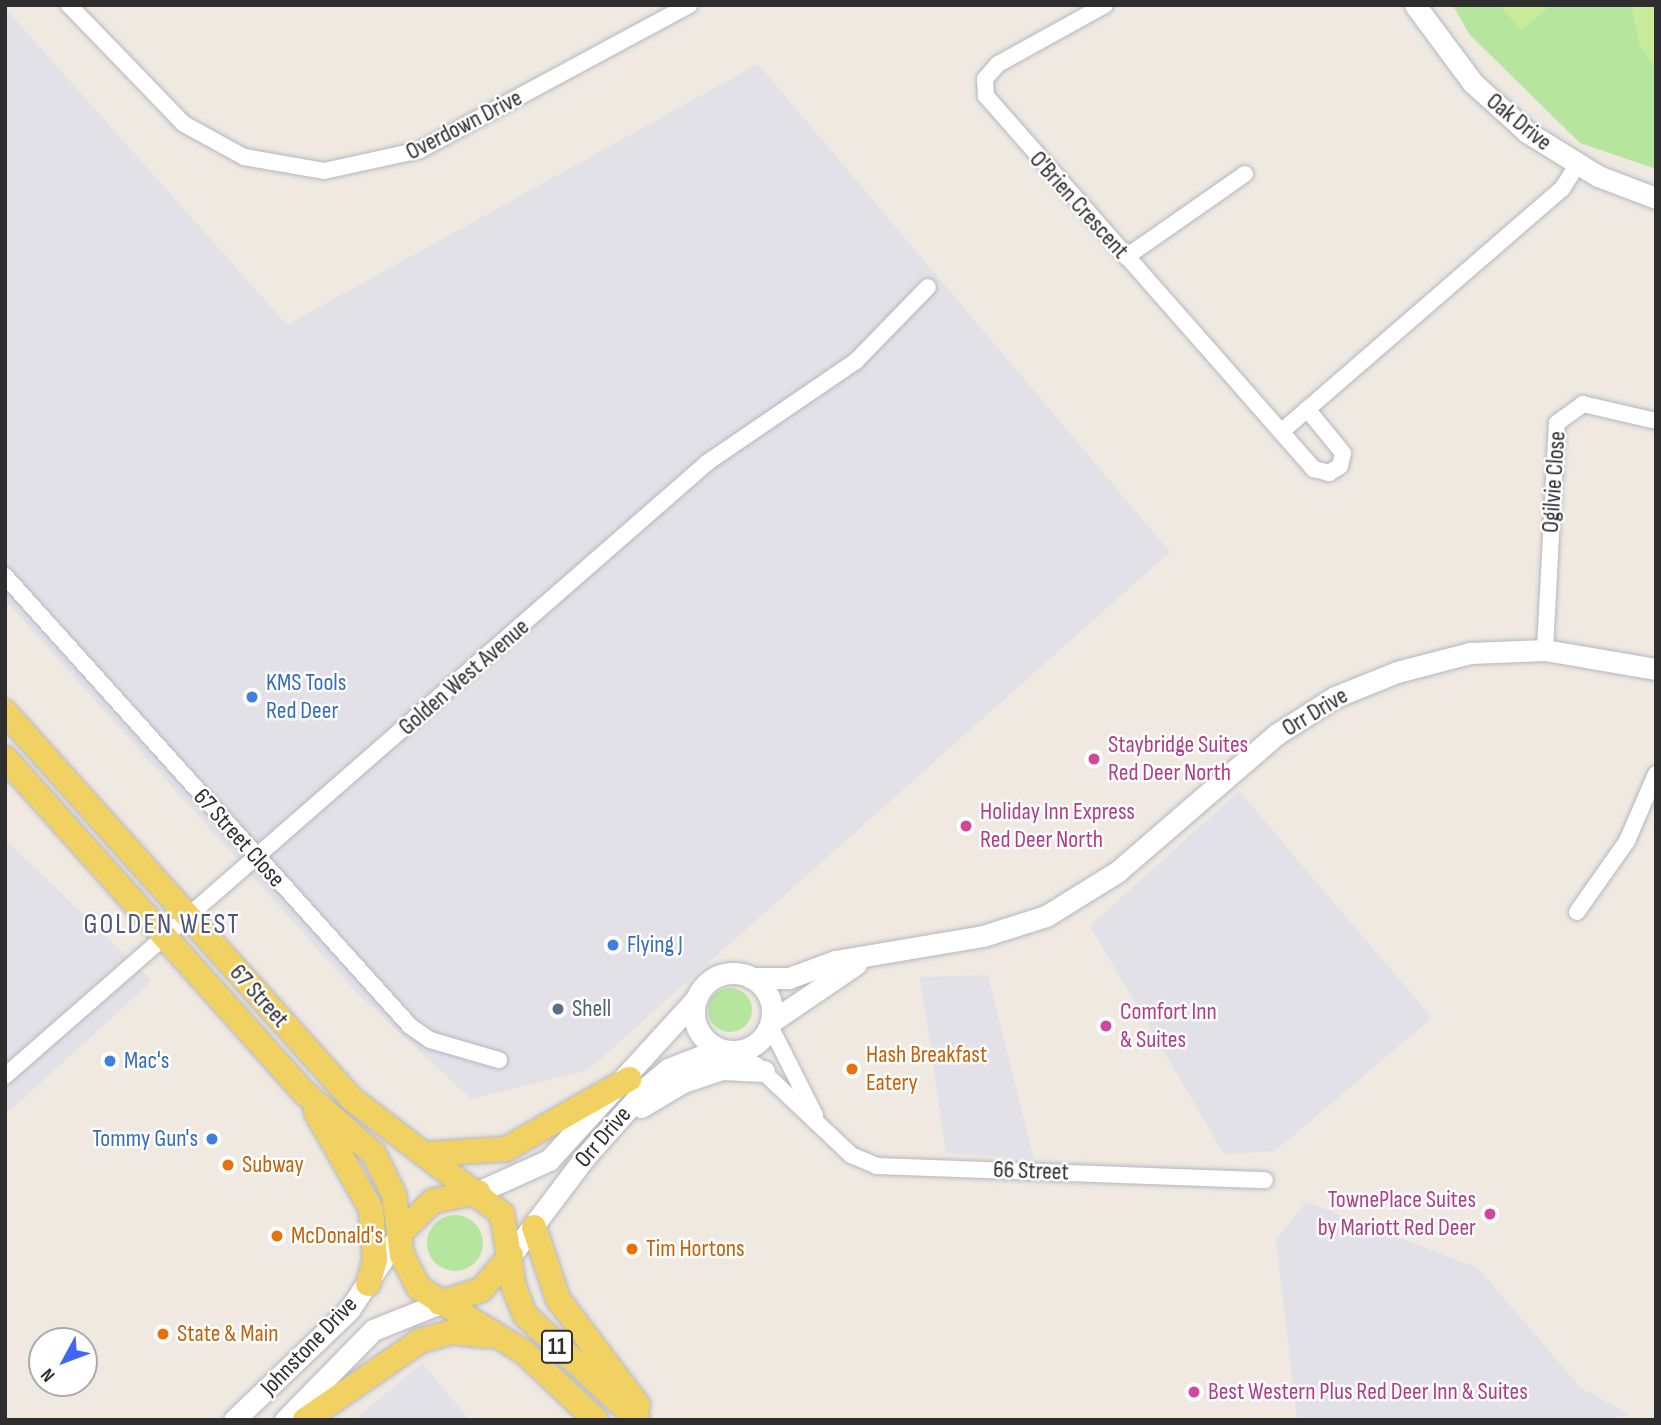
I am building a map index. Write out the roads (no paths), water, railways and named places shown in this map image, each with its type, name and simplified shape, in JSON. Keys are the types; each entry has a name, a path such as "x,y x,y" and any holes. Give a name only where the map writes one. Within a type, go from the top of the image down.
{"main road":[{"name":"67 Street","path":"5,712 352,1099 478,1192"},
{"name":"67 Street","path":"5,758 305,1093 374,1154 387,1175 401,1232"},
{"path":"425,1154 506,1149 629,1079"},
{"path":"305,1093 371,1209 375,1260 368,1284"},
{"path":"478,1192 506,1221 511,1255 481,1290 440,1303 413,1279 401,1232 433,1201 478,1192"},
{"path":"534,1227 558,1299 648,1420"},
{"name":"11","path":"511,1255 514,1287 525,1315 638,1420"},
{"name":"11","path":"440,1303 505,1339 596,1420"},
{"path":"305,1420 420,1341 451,1332 505,1339"}],"street":[{"name":"Overdown Drive","path":"69,5 184,124 244,157 324,171 420,150 689,5"},
{"name":"O'Brien Crescent","path":"1105,5 998,64 984,88 990,104 1314,469 1336,470 1343,460 1340,446 1307,409"},
{"name":"Oak Drive","path":"1415,5 1473,83 1577,165 1656,198"},
{"path":"1281,432 1562,189 1577,165"},
{"path":"1126,257 1245,174"},
{"name":"Golden West Avenue","path":"5,1076 708,463 856,361 928,287"},
{"name":"Ogilvie Close","path":"1545,650 1557,423 1583,404 1656,421"},
{"name":"67 Street Close","path":"5,576 410,1026 430,1040 499,1060"},
{"name":"Orr Drive","path":"751,978 789,978 867,958 1002,932 1064,908 1117,872 1268,741 1348,691 1452,657 1545,650 1656,669"},
{"path":"1577,912 1620,854 1656,774"},
{"name":"Orr Drive","path":"770,1024 867,958"},
{"path":"719,976 751,978 769,996 770,1024 754,1046 724,1050 695,1022 697,998 719,976"},
{"name":"Orr Drive","path":"478,1192 542,1166 629,1079 697,998"},
{"name":"66 Street","path":"770,1024 816,1118"},
{"name":"Orr Drive","path":"511,1255 611,1128 668,1069 724,1050"},
{"name":"66 Street","path":"724,1050 764,1071 816,1118 851,1155 877,1166 1265,1180"},
{"path":"611,1128 686,1080 722,1069 764,1071"},
{"name":"Johnstone Drive","path":"234,1420 294,1367 368,1284 401,1232"},
{"name":"Johnstone Drive","path":"285,1420 373,1330 440,1303"}],"place":[{"name":"KMS Tools Red Deer","path":"252,697"},
{"name":"Staybridge Suites Red Deer North","path":"1094,759"},
{"name":"Holiday Inn Express Red Deer North","path":"966,826"},
{"name":"Flying J","path":"613,945"},
{"name":"Shell","path":"558,1009"},
{"name":"Comfort Inn & Suites","path":"1106,1026"},
{"name":"Mac's","path":"110,1061"},
{"name":"Hash Breakfast Eatery","path":"852,1069"},
{"name":"Tommy Gun's","path":"212,1139"},
{"name":"Subway","path":"228,1165"},
{"name":"TownePlace Suites by Mariott Red Deer","path":"1490,1214"},
{"name":"McDonald's","path":"277,1236"},
{"name":"Tim Hortons","path":"632,1249"},
{"name":"State & Main","path":"163,1334"},
{"name":"Best Western Plus Red Deer Inn & Suites","path":"1194,1392"}],"district":[{"name":"GOLDEN WEST","path":"162,925"}]}
